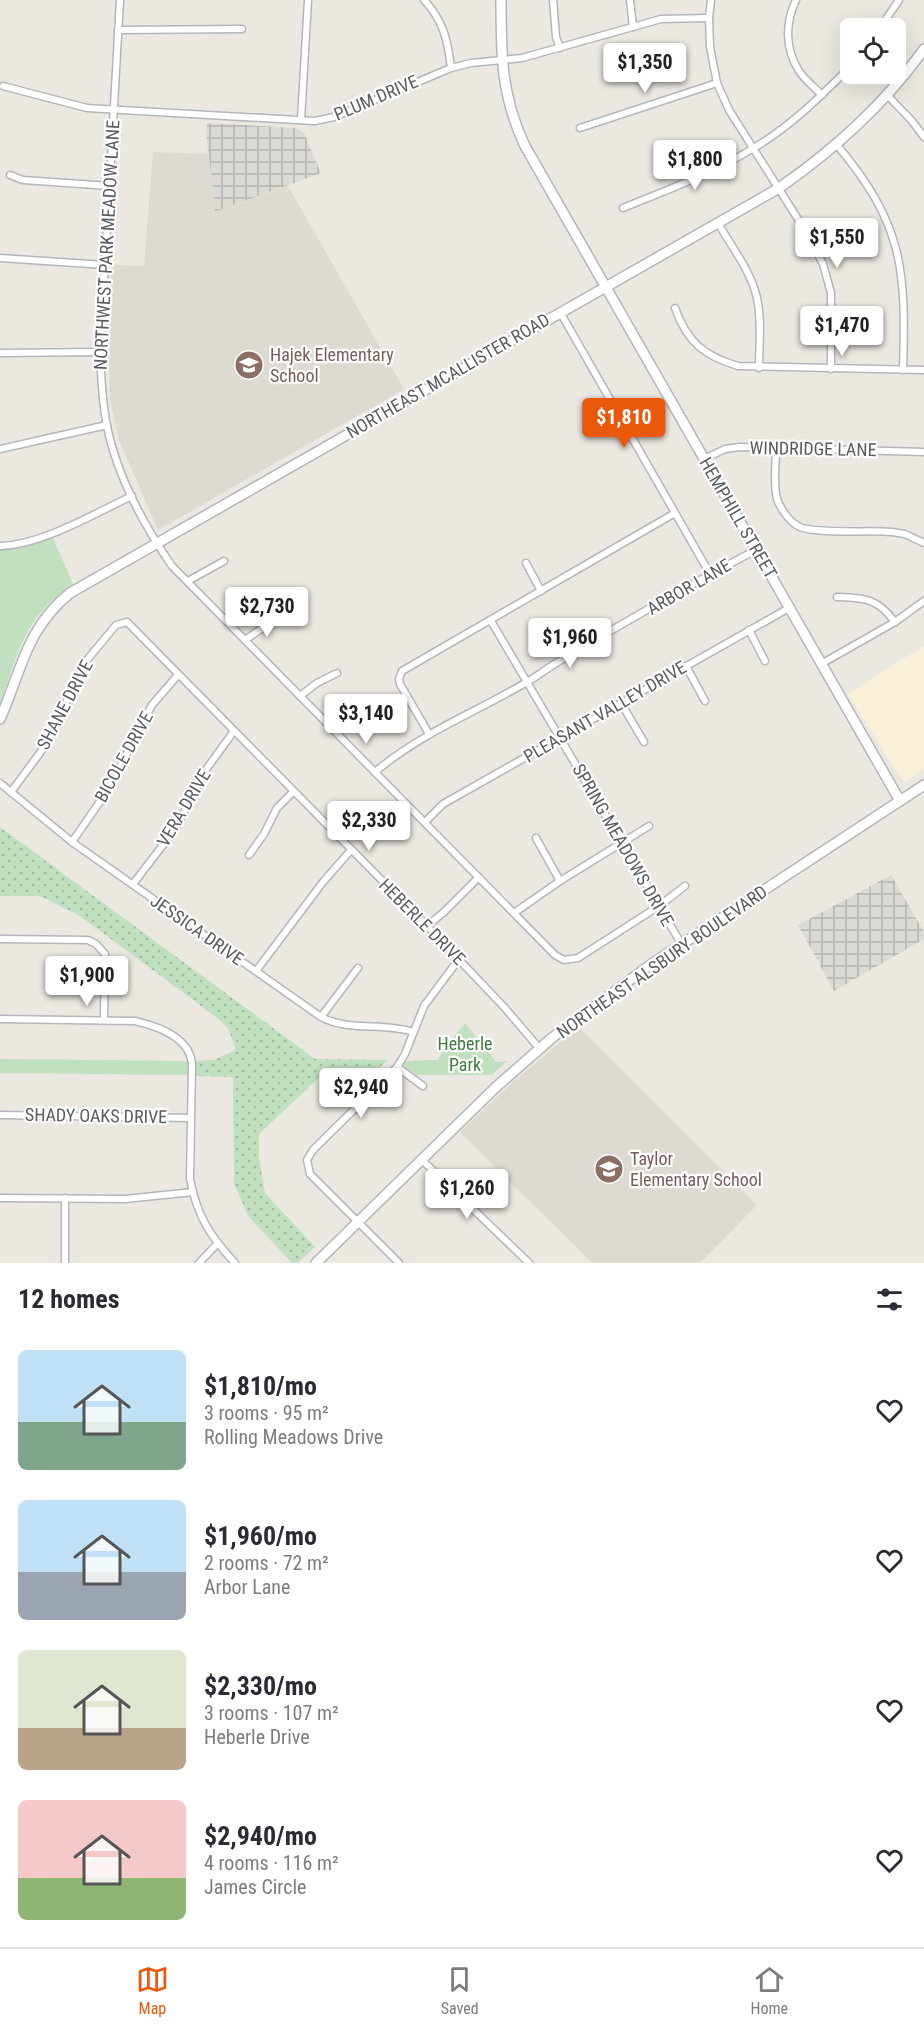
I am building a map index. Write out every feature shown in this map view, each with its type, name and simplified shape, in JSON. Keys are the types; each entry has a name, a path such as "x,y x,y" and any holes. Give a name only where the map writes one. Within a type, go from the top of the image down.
{"street":[{"name":"NORTHWEST PARK MEADOW LANE","path":"120,0 100,352 102,391 107,425 119,466 156,543 172,566 555,954 564,960 578,958 659,906"},
{"path":"301,120 308,0"},
{"path":"424,0 441,21 446,32 451,68"},
{"name":"HEMPHILL STREET","path":"501,0 501,60 507,99 518,132 900,801"},
{"path":"553,0 556,37 560,48"},
{"path":"630,0 633,27"},
{"path":"711,0 710,46 717,83 729,110 779,188 823,264 831,293 831,369"},
{"path":"796,0 789,15 787,36 800,72 822,95"},
{"path":"887,18 899,0"},
{"name":"PLUM DRIVE","path":"3,86 87,108 324,120 451,68 471,63 522,58 673,17 709,18"},
{"path":"118,30 242,29"},
{"name":"NORTHEAST MCALLISTER ROAD","path":"0,719 27,646 40,624 57,604 86,583 779,188 837,146 862,123 888,96 924,49"},
{"path":"623,208 713,171 754,148 791,123 840,77"},
{"path":"580,128 717,83"},
{"path":"888,96 924,136"},
{"path":"837,146 861,175 880,205 894,240 902,273 905,306 903,370"},
{"path":"10,175 23,180 110,186"},
{"path":"718,223 748,274 757,296 760,316 759,368"},
{"path":"0,258 105,265"},
{"path":"675,308 681,324 692,340 718,360 738,366 924,370"},
{"path":"560,312 710,573"},
{"path":"0,353 100,352"},
{"path":"0,449 107,425"},
{"name":"WINDRIDGE LANE","path":"704,459 725,449 740,447 924,452"},
{"path":"776,448 778,501 783,511 799,527 813,530 892,532 905,534 924,543"},
{"path":"0,546 21,544 40,538 132,496"},
{"path":"429,734 400,684 402,671 675,513"},
{"name":"ARBOR LANE","path":"375,772 398,753 429,734 527,682 710,573 756,550"},
{"path":"188,581 224,561"},
{"path":"526,563 541,591"},
{"path":"837,597 867,599 877,603 895,622"},
{"path":"821,664 895,622 924,602"},
{"name":"PLEASANT VALLEY DRIVE","path":"425,822 443,804 789,608"},
{"path":"245,640 277,618"},
{"name":"SPRING MEADOWS DRIVE","path":"491,621 682,945"},
{"name":"HEBERLE DRIVE","path":"123,622 130,624 427,926 505,1008 539,1048"},
{"name":"SHANE DRIVE","path":"11,792 45,746 87,660 116,625 123,622"},
{"path":"748,630 765,661"},
{"path":"686,666 705,701"},
{"path":"300,696 317,683 337,673"},
{"name":"BICOLE DRIVE","path":"72,842 108,790 152,705 178,675"},
{"path":"621,703 644,742"},
{"name":"VERA DRIVE","path":"133,884 176,828 205,771 234,731"},
{"name":"JESSICA DRIVE","path":"0,783 72,842 321,1017 341,1025 394,1028 413,1032"},
{"name":"NORTHEAST ALSBURY BOULEVARD","path":"316,1263 539,1048 682,945 924,785"},
{"path":"249,855 278,808 293,792"},
{"path":"514,913 560,881 649,826"},
{"path":"536,838 560,881"},
{"path":"256,971 323,882 351,850"},
{"path":"427,926 479,877"},
{"path":"659,906 685,886"},
{"path":"0,939 88,939 96,944 105,954 104,1020"},
{"path":"399,1263 310,1174 308,1160 313,1150 397,1067 405,1054 424,1006 459,959"},
{"path":"321,1017 358,968"},
{"path":"0,1019 135,1021 149,1024 178,1038 191,1056 190,1179 198,1212 217,1244 235,1263"},
{"path":"397,1067 423,1086"},
{"name":"SHADY OAKS DRIVE","path":"0,1115 191,1118"},
{"path":"422,1160 529,1263"},
{"path":"0,1198 125,1199 193,1192"},
{"path":"64,1198 65,1263"},
{"path":"199,1263 217,1244"}],"shaded area":[{"path":"207,123 296,128 304,133 321,173 215,212 206,133"},
{"name":"Hajek Elementary School","path":"153,152 209,154 215,212 288,186 404,389 158,530 119,440 110,398 108,341 112,265 144,266"},
{"path":"924,646 924,769 904,782 847,694"},
{"path":"891,875 924,932 924,939 834,991 798,925"},
{"name":"Taylor Elementary School","path":"579,1027 757,1205 700,1263 592,1263 460,1132 514,1081"}],"green space":[{"path":"53,538 73,584 46,607 31,625 0,703 0,550 18,548"},
{"path":"0,827 315,1059 388,1060 371,1075 323,1074 259,1134 259,1158 265,1193 315,1247 298,1263 292,1263 248,1216 234,1183 233,1077 195,1076 196,1061 214,1060 236,1050 228,1028 80,916 40,896 0,896"},
{"name":"Heberle Park","path":"465,1023 496,1062 507,1061 492,1075 416,1075 404,1067 403,1061 438,1060"},
{"path":"0,1059 188,1061 188,1075 0,1073"}],"place":[{"name":"Hajek Elementary School","path":"249,365"},
{"name":"Taylor Elementary School","path":"609,1169"}]}
